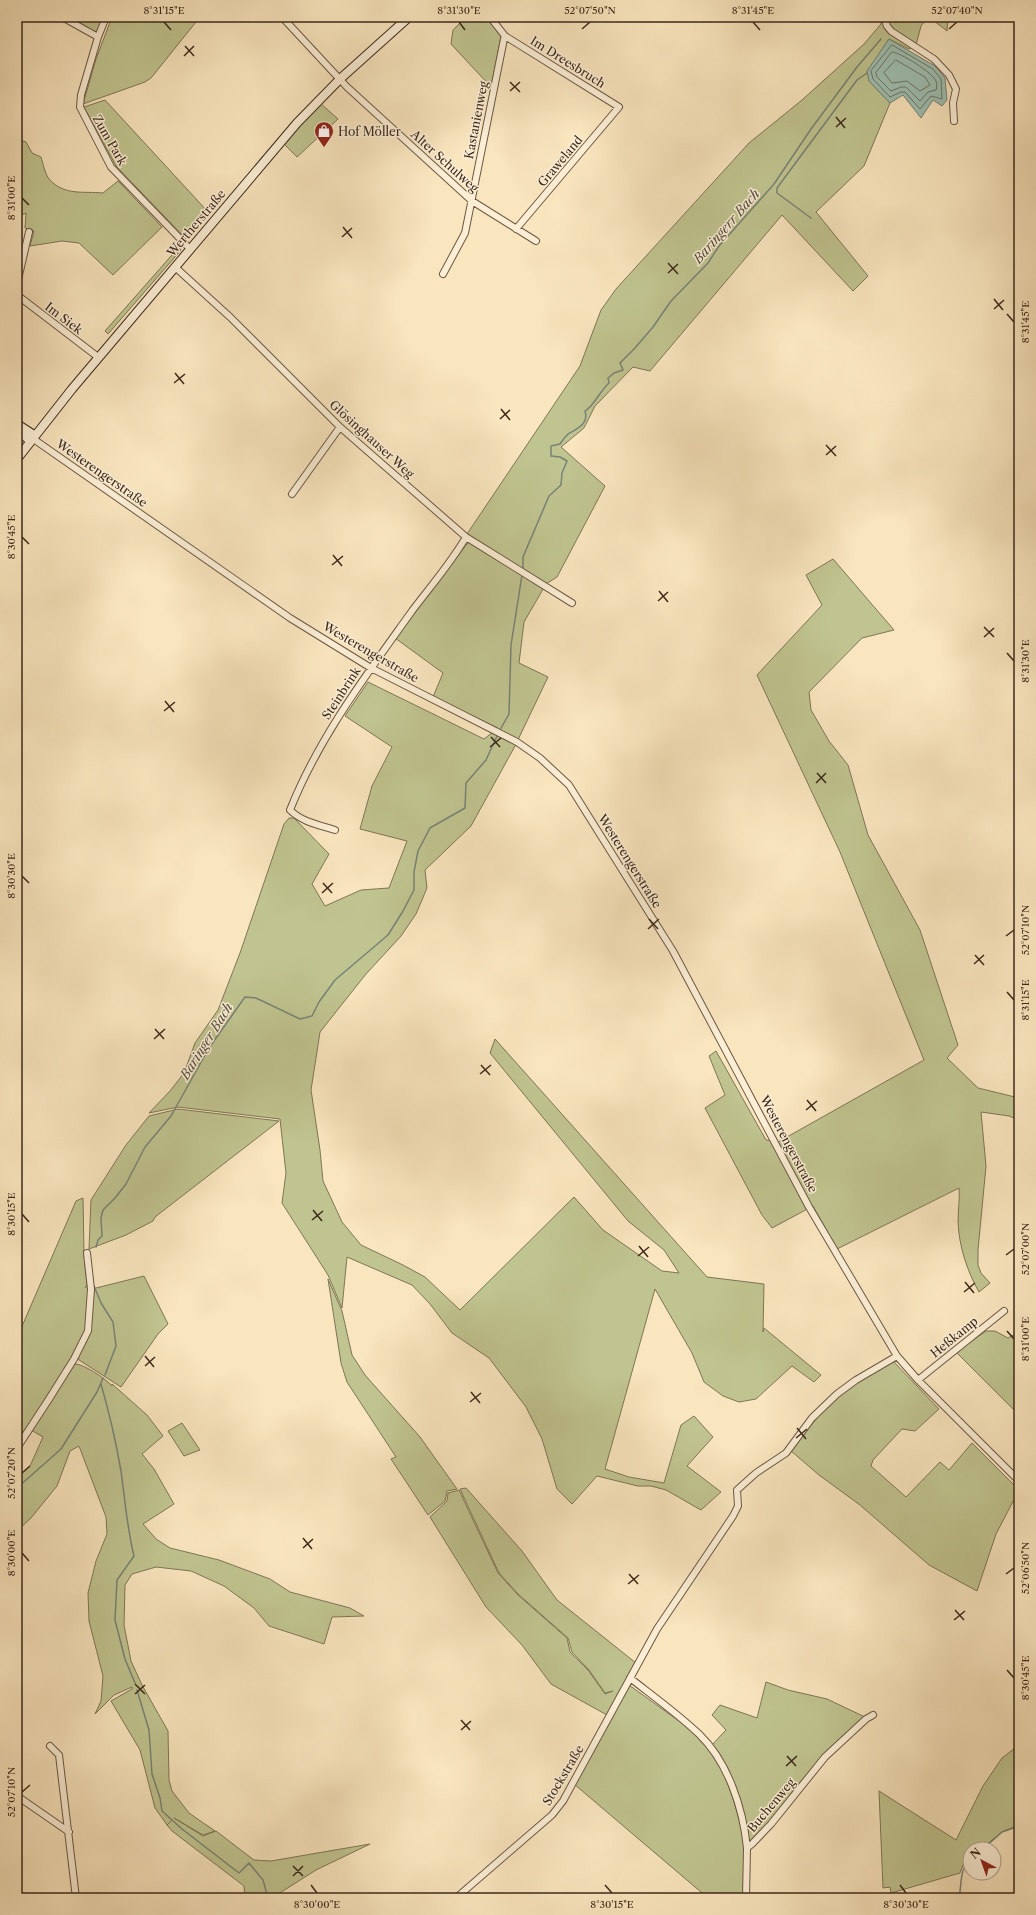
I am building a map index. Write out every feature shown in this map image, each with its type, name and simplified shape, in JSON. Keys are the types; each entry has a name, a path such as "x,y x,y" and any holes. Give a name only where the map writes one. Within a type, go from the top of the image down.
{"main road":[{"name":"Wertherstraße","path":"17,459 32,438 98,358 297,124 340,80 409,17"},
{"name":"Westerengerstraße","path":"17,424 32,438"},
{"name":"Westerengerstraße","path":"17,430 32,438"}],"street":[{"path":"62,17 98,37"},
{"name":"Zum Park","path":"106,17 98,37 81,94 80,107 111,167 190,249"},
{"name":"Alter Schulweg","path":"282,17 340,80 472,201 536,241"},
{"name":"Im Dreesbruch","path":"490,17 506,36 619,107"},
{"path":"884,17 887,26 891,31 941,65 949,75 956,89 953,103 954,121"},
{"name":"Kastanienweg","path":"443,274 465,233 504,38 506,36"},
{"name":"Graweland","path":"516,229 619,107"},
{"path":"17,284 29,232"},
{"name":"Glösinghauser Weg","path":"175,267 230,317 340,428 466,537 526,573 572,604"},
{"name":"Im Siek","path":"17,295 98,358"},
{"path":"292,494 340,428"},
{"name":"Westerengerstraße","path":"32,438 290,618 371,668 517,742 540,758 569,785 673,951 809,1207 896,1356 1019,1482"},
{"name":"Steinbrink","path":"335,830 311,823 295,815 290,810 298,789 339,715 371,668 466,537"},
{"path":"17,1448 66,1373 88,1331 91,1289 87,1253"},
{"name":"Heßkamp","path":"918,1380 1004,1311"},
{"name":"Stockstraße","path":"456,1898 552,1815 563,1802 657,1629 733,1516 738,1506 737,1490 756,1473 786,1453 812,1418 837,1394 856,1380 896,1356"},
{"name":"Buchenweg","path":"630,1678 698,1733 716,1754 724,1769 743,1821 747,1848 746,1898"},
{"name":"Buchenweg","path":"747,1848 771,1824 825,1757 866,1719 873,1715"},
{"path":"50,1746 59,1755 76,1898"},
{"path":"17,1796 69,1832"}],"green space":[{"path":"63,17 104,17 96,35"},
{"path":"112,17 200,17 151,78 145,82 83,104 96,59"},
{"path":"466,17 488,17 500,33 501,37 491,87 451,44 453,30"},
{"path":"881,17 928,17 921,26 916,45 909,49 889,39 879,54 869,81 890,103 864,166 816,212 868,276 853,291 782,215 650,371 633,367 595,406 584,428 561,447 605,486 557,577 546,584 524,622 519,663 548,677 515,746 471,826 425,870 427,888 416,914 401,936 366,974 320,1032 311,1090 323,1181 342,1222 361,1245 425,1277 460,1310 574,1197 603,1230 662,1271 679,1273 664,1250 628,1221 490,1053 495,1039 707,1277 764,1284 763,1332 764,1328 821,1375 814,1382 792,1366 756,1399 739,1402 723,1396 704,1382 692,1353 655,1289 605,1469 629,1477 664,1483 681,1425 694,1416 713,1437 687,1466 721,1492 701,1510 666,1490 651,1486 638,1486 597,1476 572,1504 557,1489 542,1439 526,1407 489,1358 452,1333 430,1304 412,1285 347,1257 342,1308 328,1275 282,1203 286,1173 280,1119 178,1107 149,1113 170,1091 184,1073 195,1043 218,1010 240,953 284,824 289,818 294,818 329,854 312,884 325,906 361,890 389,888 407,841 360,829 372,786 392,747 345,716 368,682 484,739 498,728 433,697 443,673 395,638 470,540 493,554 493,550 467,534 580,366 601,310 616,289 749,143 802,100 864,44 881,24"},
{"path":"929,17 948,17 947,31"},
{"path":"105,100 209,213 186,239 116,166 84,107"},
{"path":"320,103 338,119 297,157 283,143"},
{"path":"17,139 26,142 32,153 41,157 47,175 56,185 68,191 103,193 118,181 162,227 113,275 79,243 62,241 30,246 34,231 25,228 26,213 17,217"},
{"path":"179,247 181,250 108,334 105,331"},
{"path":"833,559 894,630 862,638 809,692 811,710 829,741 848,765 868,835 920,930 958,1045 947,1058 978,1088 1019,1098 1019,1120 1009,1116 981,1112 986,1166 978,1250 978,1265 981,1273 990,1283 979,1292 967,1267 960,1240 958,1222 959,1188 837,1249 813,1206 772,1228 762,1215 705,1108 725,1095 709,1056 716,1051 766,1140 778,1142 924,1060 840,852 757,675 822,605 806,575"},
{"path":"178,1109 279,1121 155,1217 153,1221 126,1235 89,1249 91,1200 126,1145 149,1116"},
{"path":"83,1198 84,1254 87,1285 85,1288 88,1285 87,1330 71,1361 17,1444 17,1338 76,1201"},
{"path":"144,1276 168,1324 158,1334 121,1387 79,1360 78,1354 87,1337 92,1289"},
{"path":"328,1279 342,1311 352,1355 365,1375 420,1437 457,1489 447,1491 445,1501 428,1515 391,1459 396,1457 347,1382 341,1363"},
{"path":"986,1331 995,1331 1008,1338 1019,1332 1019,1415 956,1352"},
{"path":"893,1361 939,1409 915,1431 902,1429 873,1460 871,1466 906,1497 940,1462 949,1470 972,1443 1019,1490 996,1534 977,1591 929,1565 860,1505 819,1475 791,1451 819,1415 844,1391 858,1381"},
{"path":"75,1364 89,1369 112,1386 112,1384 147,1415 163,1436 142,1454 154,1469 174,1504 143,1524 156,1539 170,1548 219,1560 270,1579 290,1592 350,1608 364,1616 332,1617 324,1644 269,1626 254,1608 224,1586 191,1571 156,1567 132,1574 125,1585 124,1625 131,1661 142,1685 168,1731 169,1780 172,1791 189,1813 215,1831 203,1835 174,1818 203,1836 216,1831 254,1860 271,1861 370,1844 316,1870 275,1896 275,1898 245,1898 244,1886 172,1831 155,1808 140,1750 111,1701 132,1689 132,1687 114,1695 95,1714 101,1701 103,1676 89,1621 88,1593 96,1561 107,1534 106,1517 79,1446 70,1451 57,1486 31,1518 17,1531 17,1477 30,1466 43,1437 31,1430"},
{"path":"182,1423 200,1450 184,1456 168,1431"},
{"path":"466,1488 522,1551 557,1600 636,1663 607,1715 551,1684 522,1645 486,1607 430,1517 447,1501 448,1493 459,1490 498,1573 518,1595 567,1638 570,1652 588,1670 605,1694 613,1691 605,1693 589,1670 572,1652 568,1638 518,1594 499,1573 460,1489"},
{"path":"766,1682 788,1690 827,1699 865,1717 755,1839 751,1841 747,1837 735,1792 711,1746 726,1730 712,1715 720,1705 757,1718"},
{"path":"629,1685 697,1734 709,1748 722,1769 740,1822 745,1851 743,1898 708,1898 574,1784"},
{"path":"1019,1745 1019,1825 1002,1832 991,1841 962,1841 962,1868 960,1873 891,1893 890,1887 883,1888 879,1791 956,1840 983,1786 1002,1758"}],"water":[{"path":"889,39 935,66 945,78 947,100 942,106 933,100 921,118 903,95 890,103 869,81 867,71"}],"waterway":[{"name":"Baringerr Bach","path":"896,22 902,17"},
{"name":"Baringerr Bach","path":"523,569 523,557 549,496 561,485 562,473 567,461 560,457 551,456 551,446 560,444 568,434 584,423 586,416 585,411 591,406 609,383 608,378 614,373 623,370 620,363 653,327 671,301 708,263 719,246 774,184 811,129 857,67 881,39"},
{"path":"811,218 777,193 777,188 857,80 867,73"},
{"path":"500,730 509,714 511,645 522,575"},
{"name":"Baringer Bach","path":"96,1247 98,1240 102,1236 101,1218 103,1210 126,1184 145,1147 171,1116 209,1048 245,997 256,998 300,1019 312,1016 319,1002 335,980 388,935 414,890 414,872 418,851 430,828 465,808 466,783 486,760 498,734"},
{"name":"Baringer Bach","path":"94,1286 101,1303 113,1322 116,1346 105,1375"},
{"name":"Baringer Bach","path":"17,1488 61,1449 97,1392 103,1378"},
{"path":"101,1384 119,1460 134,1556 117,1580 115,1620 125,1659 135,1683"},
{"path":"137,1690 149,1730 152,1774 160,1798 162,1811 182,1829 239,1873 249,1863 263,1880 268,1898"},
{"path":"992,1841 1002,1832 1019,1826"},
{"path":"959,1898 962,1878"}],"place":[{"name":"Hof Möller","path":"324,148"}]}
